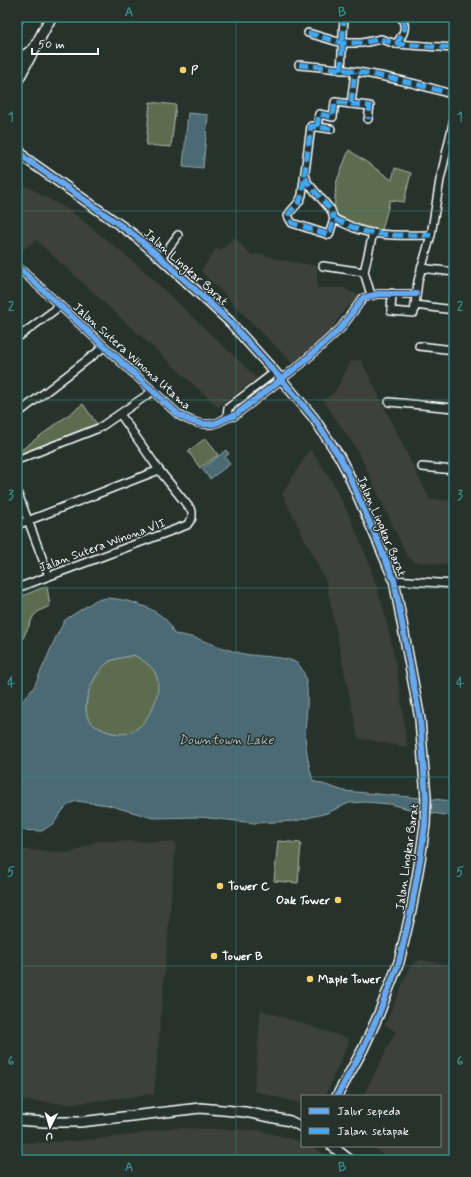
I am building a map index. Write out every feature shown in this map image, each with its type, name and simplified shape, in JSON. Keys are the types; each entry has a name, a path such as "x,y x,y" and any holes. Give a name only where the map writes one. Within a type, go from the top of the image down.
{"main road":[{"path":"17,81 51,17"},
{"path":"17,65 22,57 35,48"}],"street":[{"path":"341,70 344,17"},
{"path":"396,44 403,35 405,29 401,17"},
{"path":"308,33 342,43 362,43 381,39 396,44 454,48"},
{"path":"299,65 355,72 408,82 454,95"},
{"path":"351,104 355,72"},
{"path":"317,127 319,114 333,117 335,102 370,106 368,119"},
{"path":"392,294 391,311 414,313 418,281 430,235 440,180 452,140 454,119"},
{"path":"306,175 307,182 331,210 334,219 330,236 292,223 288,216 290,211 296,207 301,200 306,175 311,126 331,129"},
{"name":"Jalan Lingkar Barat","path":"17,148 21,157 134,235 161,258 229,321 278,375 312,417 339,456 347,471 394,580 420,719 426,798 425,819 420,860 411,911 399,962 369,1036 338,1095"},
{"path":"334,219 359,230 373,233 430,235"},
{"path":"373,233 364,272 371,295 416,294"},
{"path":"161,258 178,235"},
{"path":"323,266 364,272"},
{"name":"Jalan Sutera Winona Utama","path":"17,268 20,269 179,415 194,423 207,424 218,423 227,417 228,408 278,375 301,364 340,328 363,298 371,295"},
{"path":"421,268 454,272"},
{"path":"415,305 454,310"},
{"path":"17,338 60,306"},
{"path":"419,346 454,350"},
{"path":"17,414 104,347"},
{"path":"17,460 99,428 153,390"},
{"path":"389,402 454,408"},
{"path":"17,525 159,470 120,414"},
{"path":"422,467 454,470"},
{"name":"Jalan Sutera Winona VII","path":"17,588 187,525 192,518 192,511 159,470"},
{"path":"17,491 49,576"},
{"name":"Jalan Lingkar Barat","path":"394,580 454,584"},
{"path":"17,1120 80,1122 200,1108 245,1112 290,1120 301,1126"},
{"path":"333,1147 350,1160"}],"shaded area":[{"path":"17,181 72,212 140,267 257,378 218,407 36,240 17,254"},
{"path":"234,237 251,255 261,254 276,259 317,266 317,288 343,288 360,296 345,309 330,331 293,364 201,271 217,247 220,251"},
{"path":"361,360 430,500 454,501 454,565 416,562 407,556 358,451 323,400 335,392 351,361"},
{"path":"310,449 330,478 350,517 369,563 384,611 397,669 407,747 358,738 326,581 282,494"},
{"path":"97,841 176,842 154,1094 71,1104 17,1100 17,849 71,853"},
{"path":"421,960 454,967 454,1160 389,1160 373,1147 441,1147 441,1095 364,1095 396,1031 385,1025 409,969 414,963"},
{"path":"261,1010 350,1039 325,1095 301,1095 301,1104 254,1091"},
{"path":"170,1128 258,1130 301,1142 301,1147 313,1147 333,1160 17,1160 17,1141 28,1143 78,1141 132,1135"}],"green space":[{"path":"150,102 176,105 171,147 146,145"},
{"path":"349,150 392,180 395,168 411,173 404,202 390,200 382,230 365,228 334,214 336,183"},
{"path":"83,404 97,424 17,455 17,453"},
{"path":"206,438 218,455 200,468 188,451"},
{"path":"47,586 50,606 34,615 17,651 17,598"},
{"path":"134,655 143,660 155,672 158,680 157,698 148,717 135,730 121,734 107,732 93,725 86,714 87,697 90,688 99,672 110,661"},
{"path":"278,841 301,843 298,883 274,881"}],"water":[{"path":"188,113 208,115 203,168 183,166"},
{"path":"226,450 229,454 225,457 230,464 210,479 202,469"},
{"name":"Downtown Lake","path":"107,598 130,602 146,607 167,621 174,634 192,637 244,654 282,658 293,661 300,666 304,674 306,684 307,706 305,736 313,781 344,791 454,801 454,815 413,810 390,804 365,802 349,803 327,813 295,821 255,823 200,817 153,818 108,805 76,801 69,804 54,823 42,831 17,830 17,705 22,702 34,687 65,620 96,600","holes":["134,655 146,662 153,669 158,680 158,689 153,708 148,717 135,730 121,734 107,732 91,723 86,713 87,697 90,688 94,679 104,665 110,661"]}],"marked path":[{"path":"341,70 344,17"},
{"path":"396,44 404,31 404,25 401,17"},
{"path":"308,33 342,43 362,43 381,39 396,44 454,48"},
{"path":"299,65 339,69 378,76 416,84 454,95"},
{"path":"317,127 319,114 333,117 335,102 351,104 355,72"},
{"path":"351,104 370,106 368,119"},
{"path":"331,129 311,126 302,195 299,202 288,216 292,223 329,235 334,219 360,230 377,234 431,235"},
{"path":"449,140 454,141"},
{"path":"306,177 307,182 331,210 334,219"}],"cycle path":[{"path":"17,148 25,158 134,235 161,258 229,321 281,379 313,417 339,456 347,471 394,580 420,719 426,798 425,825 411,911 399,962 378,1016 363,1049 338,1095"},
{"path":"17,268 20,269 179,415 203,424 214,424 234,416 301,364 341,328 363,298 378,294 416,294"}],"place":[{"name":"P","path":"183,70"},
{"name":"Tower C","path":"220,886"},
{"name":"Oak Tower","path":"338,900"},
{"name":"Tower B","path":"214,956"},
{"name":"Maple Tower","path":"310,979"}]}
